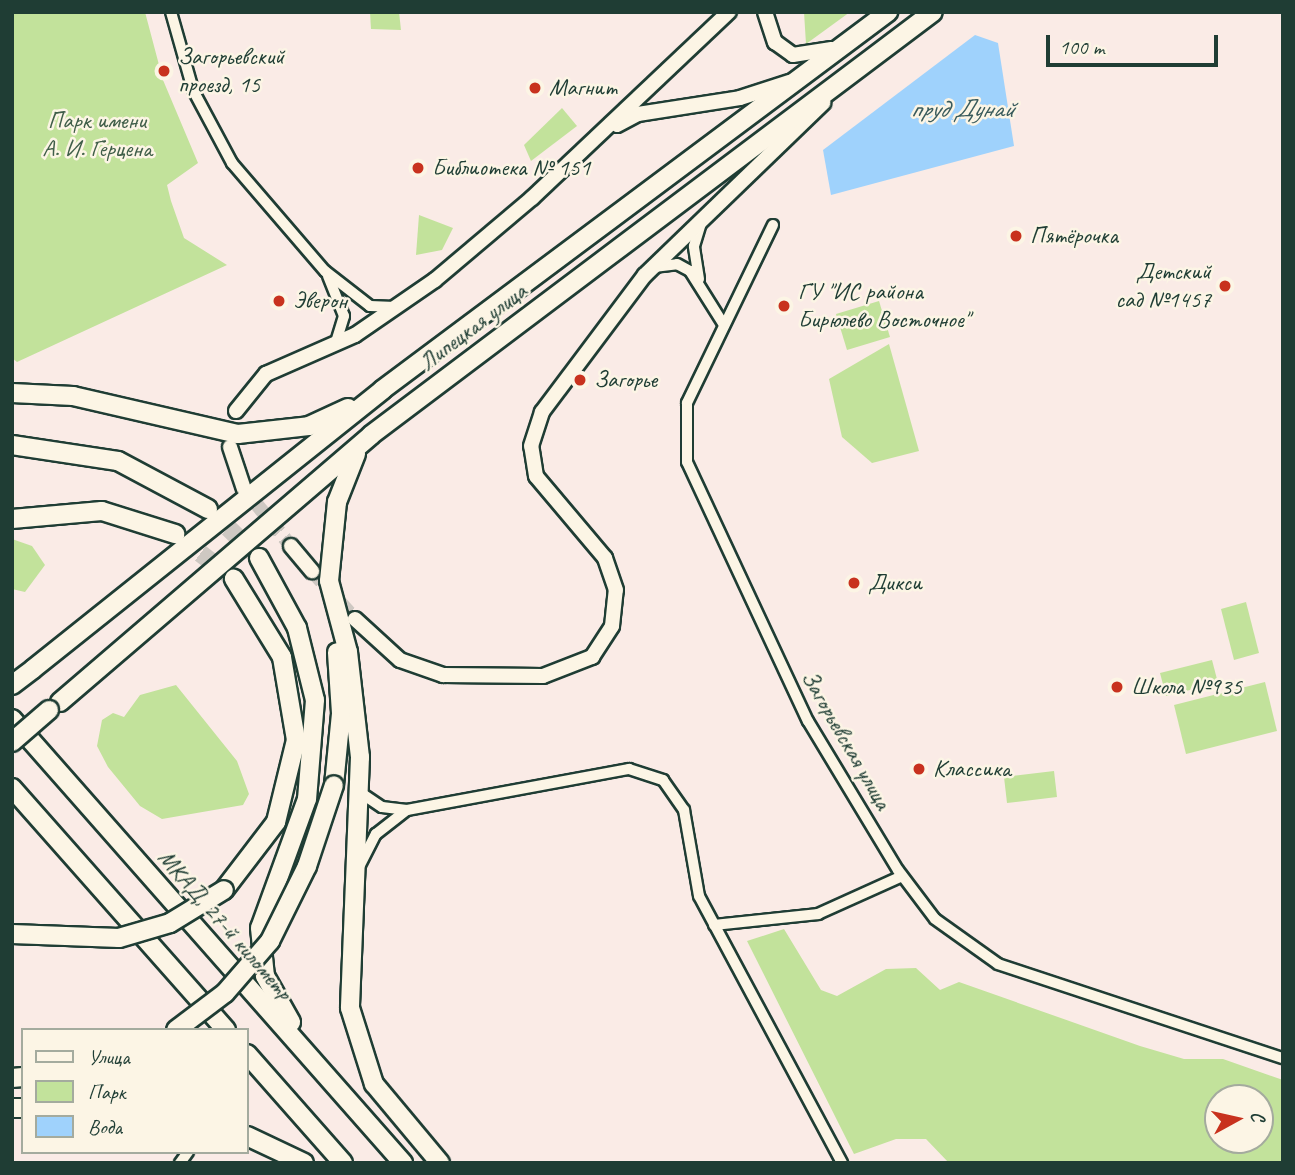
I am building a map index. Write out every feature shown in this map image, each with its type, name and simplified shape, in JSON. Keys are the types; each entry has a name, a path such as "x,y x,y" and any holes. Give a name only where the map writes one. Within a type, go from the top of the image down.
{"main road":[{"name":"Липецкая улица","path":"22,677 382,390 797,80 836,47 888,12"},
{"name":"Липецкая улица","path":"12,742 371,435 933,12"},
{"path":"12,393 73,396 238,434 309,426 382,390"},
{"path":"179,1028 225,993 270,941 307,866 334,785 341,713 329,581 345,473 371,435"},
{"path":"12,445 118,461 208,509"},
{"path":"12,519 102,511 175,534"},
{"path":"258,558 304,646 317,740 307,799 263,917 262,964 275,999 330,1080"},
{"path":"12,934 119,938 182,917 224,890 276,821 296,740 282,657 234,579"},
{"path":"329,581 354,687 361,793 359,867 349,993 355,1038 374,1084 440,1163"},
{"name":"МКАД, 27-й километр","path":"12,719 402,1163"},
{"path":"12,788 224,1028"},
{"path":"248,1055 343,1163"},
{"path":"248,1136 304,1163"}],"street":[{"path":"171,12 206,122 232,163 325,271 370,306 400,306"},
{"path":"236,411 266,374 334,346 400,306 587,147 729,12"},
{"path":"765,12 775,42 793,55 836,47"},
{"path":"355,619 400,660 443,675 564,673 604,643 617,609 613,573 543,486 531,446 542,412 652,267 864,64"},
{"path":"587,147 638,114 740,98 797,80"},
{"path":"706,214 694,246 700,282 724,325"},
{"name":"Загорьевская улица","path":"773,225 687,403 687,462 808,721 902,876 935,919 998,964 1283,1058"},
{"path":"652,267 677,264 700,282"},
{"path":"325,271 344,316 334,346"},
{"path":"230,447 244,489"},
{"path":"291,546 312,571"},
{"path":"361,793 382,807 407,810 629,769 651,771 684,810 694,882 714,925 842,1163"},
{"path":"359,867 376,834 407,810"},
{"path":"714,925 818,914 902,876"}],"green space":[{"name":"Парк имени А. И. Герцена","path":"12,12 145,12 163,80 198,163 167,185 171,201 184,238 227,265 17,362 12,358"},
{"path":"370,12 399,12 401,30 371,29"},
{"path":"804,12 850,12 806,44"},
{"path":"562,108 577,126 531,161 524,145"},
{"path":"419,215 453,228 442,250 416,255"},
{"path":"879,301 890,337 847,350 836,314"},
{"path":"889,344 919,451 872,463 842,437 829,379"},
{"path":"12,539 32,546 45,565 25,592 12,589"},
{"path":"1246,602 1259,653 1234,660 1221,609"},
{"path":"1212,660 1218,683 1166,696 1160,673"},
{"path":"1265,682 1277,731 1186,754 1174,705"},
{"path":"176,685 237,761 249,794 243,805 162,819 140,806 108,767 97,746 102,720 113,713 124,717 140,695"},
{"path":"1054,771 1057,797 1007,803 1004,777"},
{"path":"784,929 821,990 837,996 886,969 916,968 940,990 959,982 1140,1046 1184,1059 1223,1059 1283,1080 1283,1163 949,1163 926,1139 896,1139 854,1154 747,941"}],"water":[{"name":"пруд Дунай","path":"975,35 998,43 1014,146 831,195 823,150"}],"tunnel":[{"path":"244,489 291,546"},
{"path":"209,509 259,558"},
{"path":"179,537 234,579"},
{"path":"312,571 355,619"}],"place":[{"name":"Загорьевский проезд, 15","path":"164,71"},
{"name":"Магнит","path":"535,88"},
{"name":"Библиотека № 151","path":"418,168"},
{"name":"Пятёрочка","path":"1016,236"},
{"name":"Детский сад №1457","path":"1225,286"},
{"name":"Эверон","path":"279,301"},
{"name":"ГУ \"ИС района Бирюлево Восточное\"","path":"784,306"},
{"name":"Загорье","path":"580,380"},
{"name":"Дикси","path":"854,583"},
{"name":"Школа №935","path":"1117,687"},
{"name":"Классика","path":"919,769"}]}
